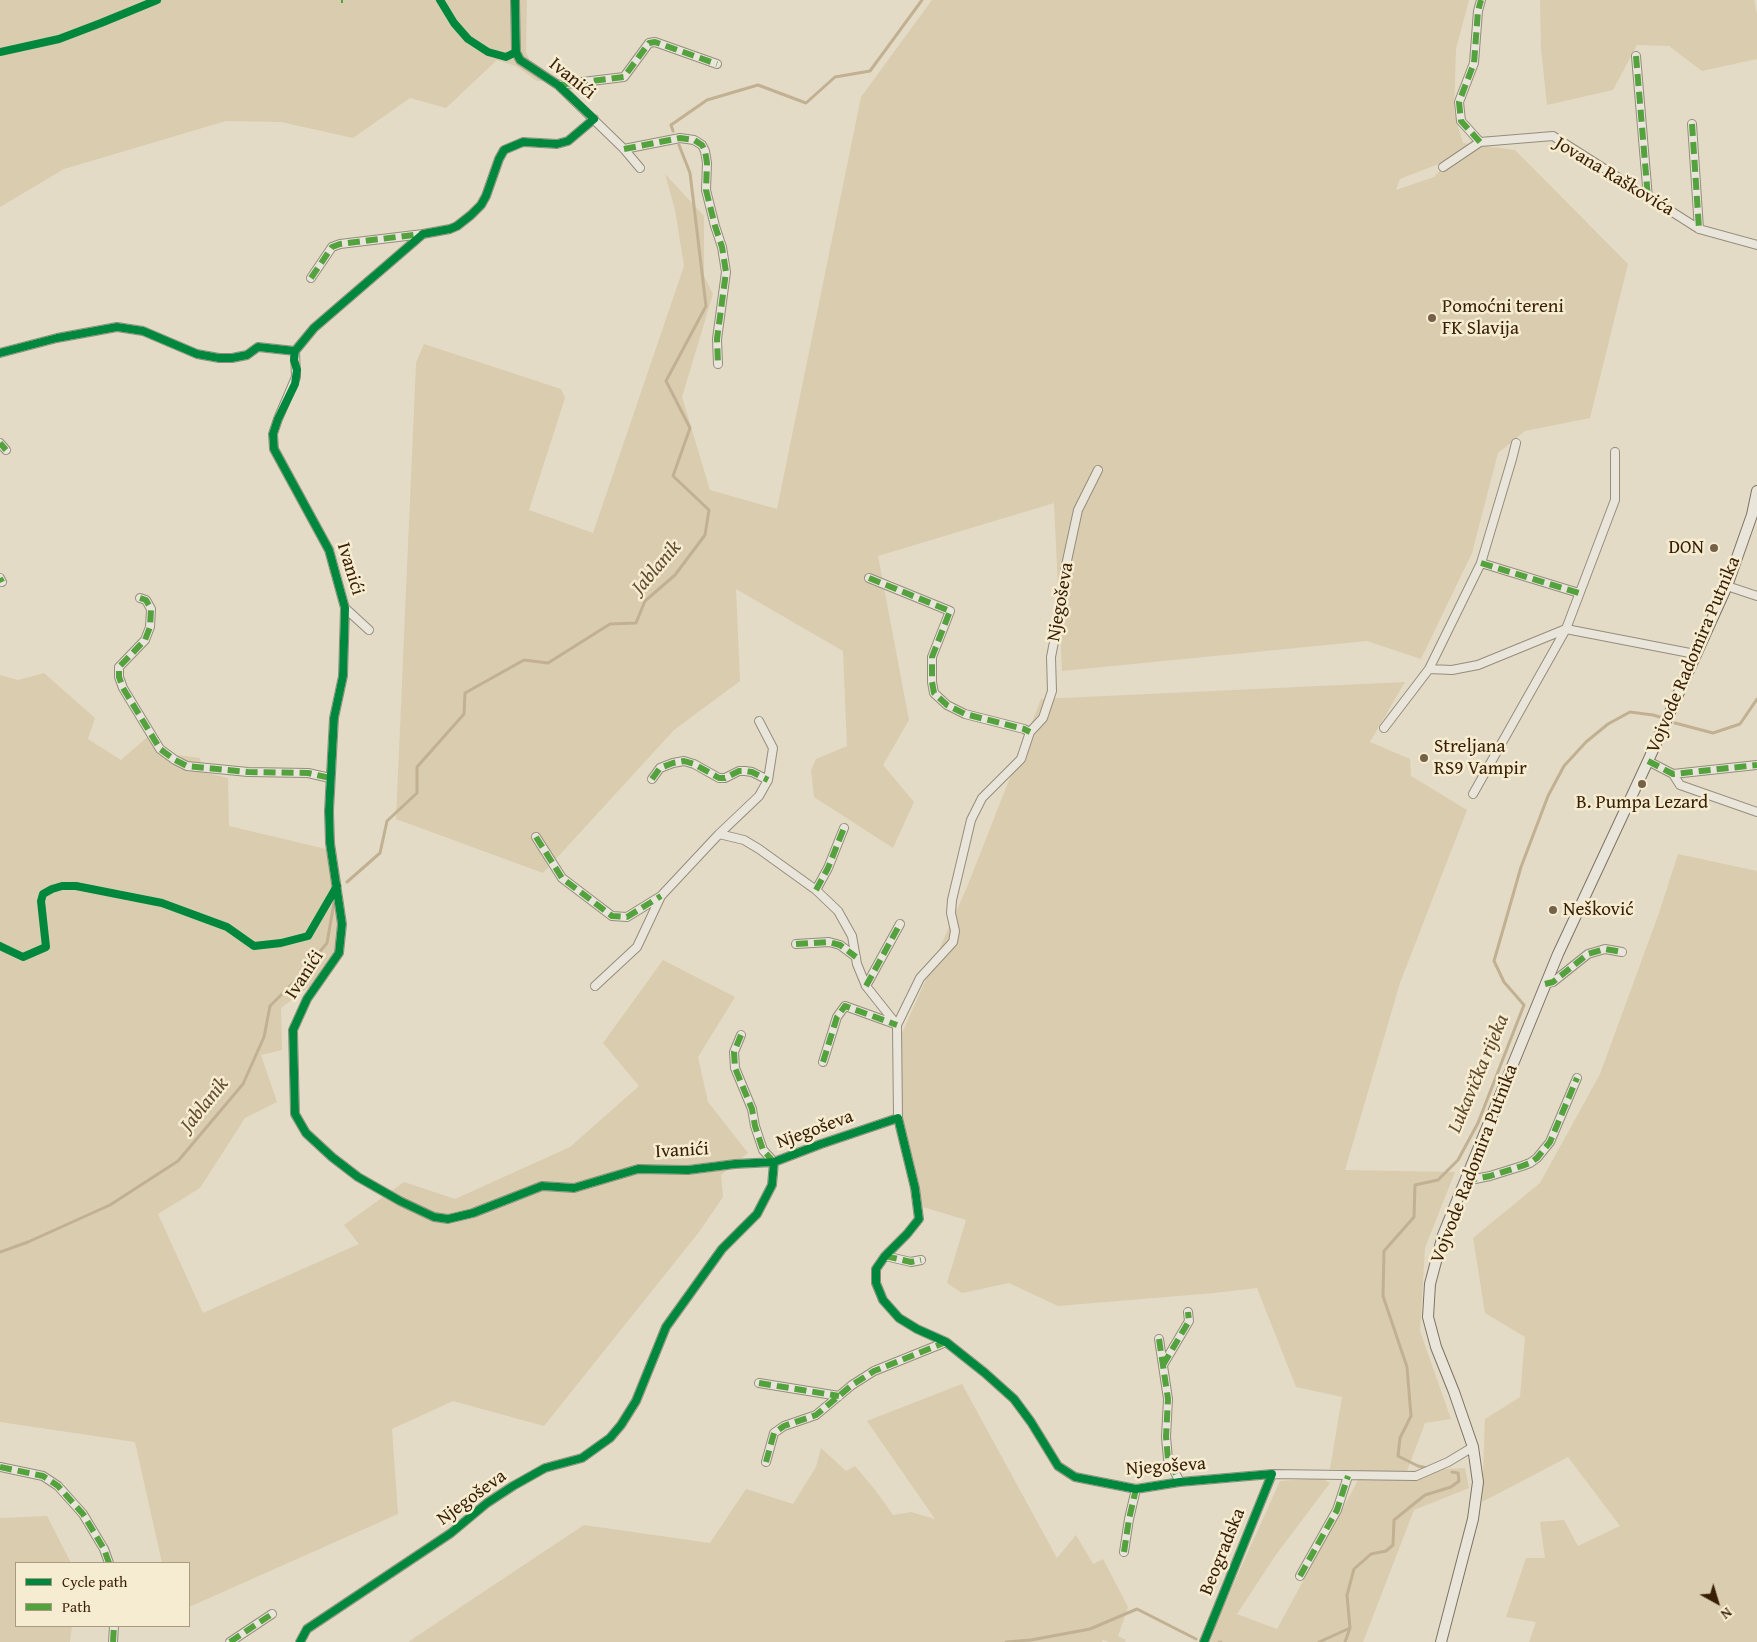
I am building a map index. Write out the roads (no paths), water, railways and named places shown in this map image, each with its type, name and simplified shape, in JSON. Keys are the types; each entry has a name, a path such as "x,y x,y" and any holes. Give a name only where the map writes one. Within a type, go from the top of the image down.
{"main road":[{"name":"Vojvode Radomira Putnika","path":"1441,1642 1473,1518 1478,1482 1473,1447 1436,1347 1428,1317 1430,1284 1443,1236 1558,954 1648,761 1726,586 1752,515 1757,491"}],"street":[{"name":"Ivanići","path":"311,278 332,247 340,244 423,234 457,226 481,205 504,150 523,142 557,144 568,141 594,119 558,85 520,60 516,52 515,0"},
{"path":"1480,142 1461,121 1459,102 1474,63 1478,11 1481,0"},
{"name":"Ivanići","path":"558,85 624,77 649,43 655,42 716,64"},
{"path":"1636,56 1648,198"},
{"path":"594,119 640,168"},
{"path":"1692,124 1699,228"},
{"name":"Jovana Raškovića","path":"1443,167 1480,142 1553,136 1648,198 1699,228 1757,244"},
{"path":"624,149 680,138 694,140 702,145 705,151 707,163 706,190 722,247 726,272 717,339 718,364"},
{"name":"Ivanići","path":"423,234 314,328 295,351 296,377 273,434 274,449 329,550 345,608 343,676 334,718 330,778 330,843 342,924 339,953 307,999 293,1030 295,1114 306,1133 332,1157 358,1177 400,1201 434,1217 448,1219 473,1213 542,1186 574,1188 638,1169 688,1170 735,1164 774,1162"},
{"path":"0,353 57,338 117,327 143,331 197,354 219,358 247,355 258,346 295,351"},
{"path":"0,443 6,450"},
{"path":"1384,728 1429,669 1481,563 1516,443"},
{"path":"1474,794 1566,629 1615,500 1615,452"},
{"name":"Njegoševa","path":"1098,470 1078,510 1065,570 1064,591 1051,657 1052,692 1043,718 1030,732 1021,759 982,798 971,820 952,900 953,942 920,978 897,1025 898,1118 915,1188 919,1219 885,1256 876,1269 876,1283 883,1300 899,1318 917,1329 946,1342 986,1373 1014,1399 1058,1466 1075,1477 1136,1489 1180,1482 1272,1474 1416,1476 1448,1462 1473,1447"},
{"path":"1481,563 1579,594"},
{"path":"870,578 950,611 932,657 934,693 947,704 964,714 1030,732"},
{"path":"1726,586 1757,596"},
{"path":"140,598 146,600 151,609 150,627 145,640 119,667 119,677 160,749 187,766 248,772 308,773 330,778"},
{"path":"345,608 369,630"},
{"path":"1429,669 1452,670 1478,665 1566,629 1695,654"},
{"path":"536,837 562,878 612,916 627,917 661,896 719,834 759,796 768,780 773,748 760,721"},
{"path":"652,778 660,768 684,761 694,764 719,778 725,778 745,771 752,772 768,780"},
{"name":"Vojvode Radomira Putnika","path":"1648,761 1673,774 1757,765"},
{"path":"1673,774 1680,785 1757,812"},
{"path":"816,890 828,868 844,828"},
{"path":"719,834 744,840 816,890 838,911 852,936 856,957 866,986 897,1025"},
{"path":"595,986 637,947 661,896"},
{"path":"866,986 900,924"},
{"path":"796,944 830,942 840,945 856,957"},
{"path":"1546,984 1553,982 1588,954 1605,949 1622,952"},
{"path":"823,1062 837,1017 846,1006 897,1025"},
{"path":"741,1035 734,1052 735,1068 752,1109 755,1126 763,1150 774,1162"},
{"path":"1465,1181 1490,1176 1522,1166 1537,1158 1550,1142 1576,1078"},
{"name":"Njegoševa","path":"300,1642 307,1629 451,1533 494,1499 545,1468 582,1458 610,1438 621,1425 636,1401 666,1327 722,1249 757,1214 772,1185 774,1162 898,1118"},
{"path":"885,1256 911,1262 922,1260"},
{"path":"1163,1365 1189,1321 1188,1312"},
{"path":"1159,1338 1168,1399 1166,1437 1168,1459 1180,1482"},
{"path":"766,1462 774,1433 784,1426 816,1415 874,1371 946,1342"},
{"path":"760,1383 839,1396"},
{"path":"0,1466 43,1476 58,1486 83,1514 104,1549 109,1562"},
{"name":"Beogradska","path":"1204,1642 1272,1474"},
{"path":"1300,1576 1337,1510 1348,1476"},
{"path":"1124,1552 1136,1489"},
{"path":"230,1642 272,1614"},
{"path":"113,1642 114,1627"}],"waterway":[{"name":"Jablanik","path":"673,131 671,125 707,100 758,85 806,103 835,77 870,71 922,0"},
{"name":"Jablanik","path":"347,882 380,853 387,821 417,793 417,767 464,714 465,693 524,660 548,663 610,624 636,623 645,601 675,575 705,535 709,510 673,476 690,428 666,381 706,306 690,173 679,145"},
{"name":"Lukavička rijeka","path":"1675,723 1713,733 1740,724 1757,699"},
{"name":"Lukavička rijeka","path":"1428,1468 1418,1466 1398,1456 1400,1438 1411,1416 1407,1367 1383,1296 1384,1251 1414,1217 1415,1185 1438,1180 1458,1160 1478,1123 1524,1005 1504,982 1494,961 1521,867 1548,796 1564,766 1586,742 1608,724 1630,712 1660,717"},
{"name":"Jablanik","path":"0,1252 28,1242 110,1205 178,1161 243,1084 264,1037 270,1006 297,979 327,943 335,897"},
{"name":"Lukavička rijeka","path":"1345,1642 1350,1628 1347,1595 1354,1569 1371,1554 1386,1551 1393,1545 1394,1520 1425,1495 1451,1487 1459,1481 1458,1473 1452,1472"},
{"path":"1006,1642 1031,1640 1090,1629 1137,1609 1196,1639"},
{"path":"1319,1642 1350,1628"}],"place":[{"name":"Pomoćni tereni FK Slavija","path":"1432,318"},
{"name":"DON","path":"1714,548"},
{"name":"Streljana RS9 Vampir","path":"1424,758"},
{"name":"B. Pumpa Lezard","path":"1642,784"},
{"name":"Nešković","path":"1553,910"}]}
